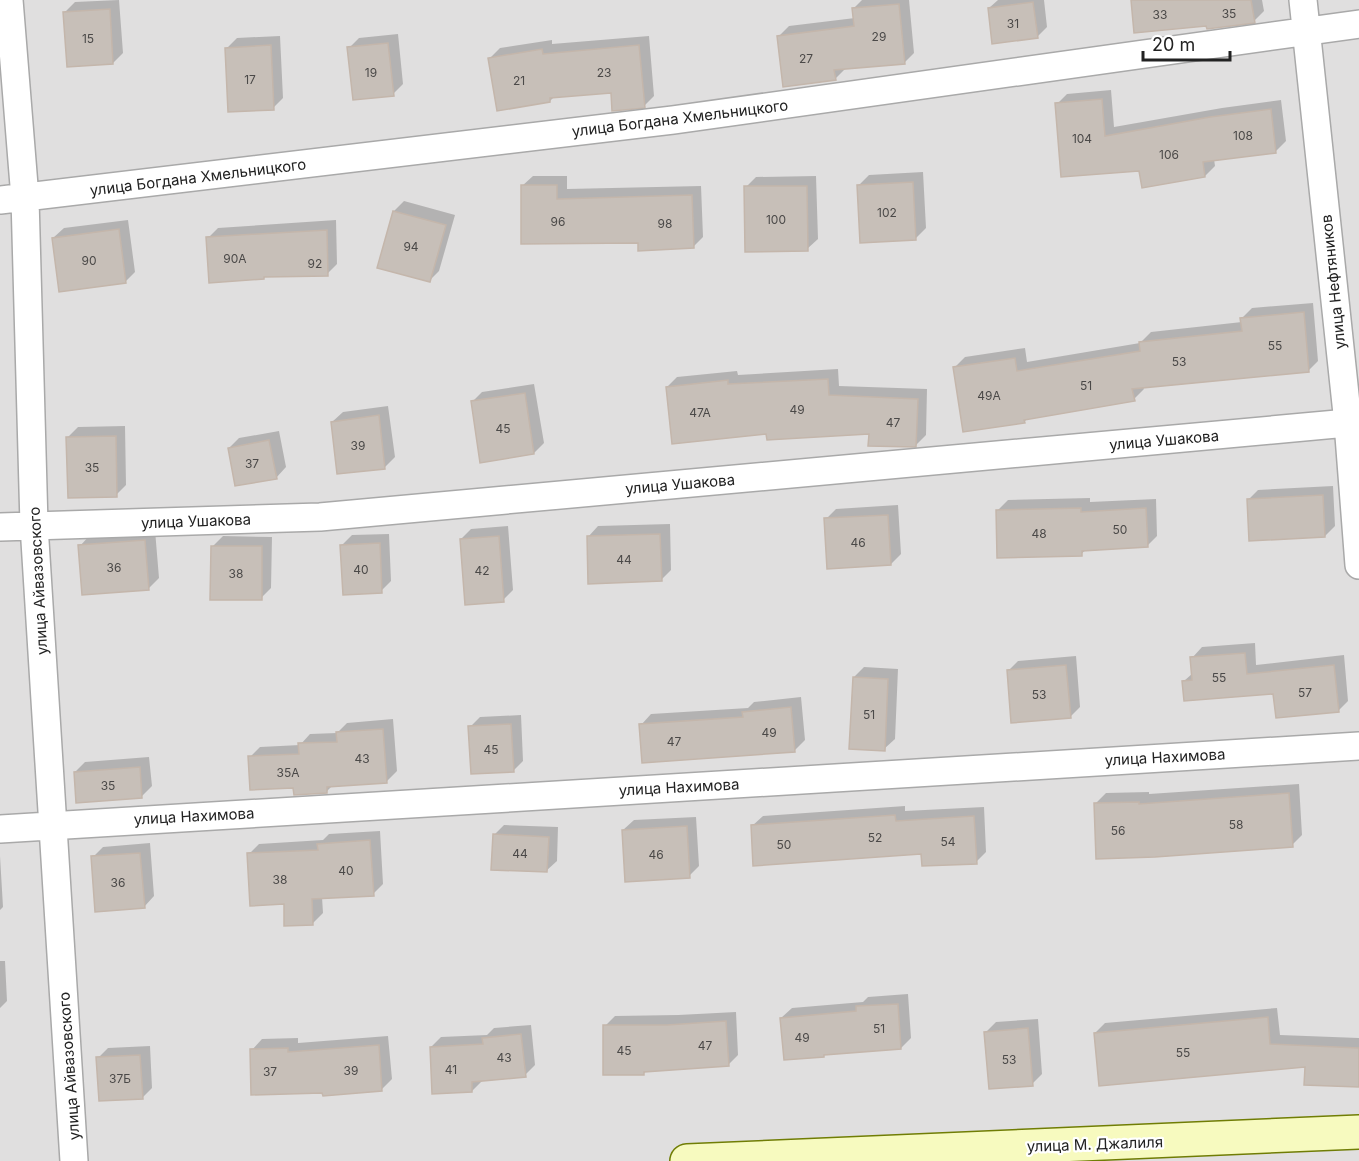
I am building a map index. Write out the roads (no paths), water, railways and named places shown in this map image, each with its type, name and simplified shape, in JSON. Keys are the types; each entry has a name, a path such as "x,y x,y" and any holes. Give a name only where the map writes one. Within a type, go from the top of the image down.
{"street":[{"name":"улица Айвазовского","path":"9,0 12,199 75,1161"},
{"name":"улица Нефтяников","path":"1303,0 1305,33 1353,422 1359,565"},
{"name":"улица Богдана Хмельницкого","path":"12,199 684,118 1359,24"},
{"name":"улица Ушакова","path":"0,527 320,517 1353,422"},
{"name":"улица Нахимова","path":"0,829 1359,746"},
{"name":"улица М. Джалиля","path":"687,1161 1359,1132"}]}
